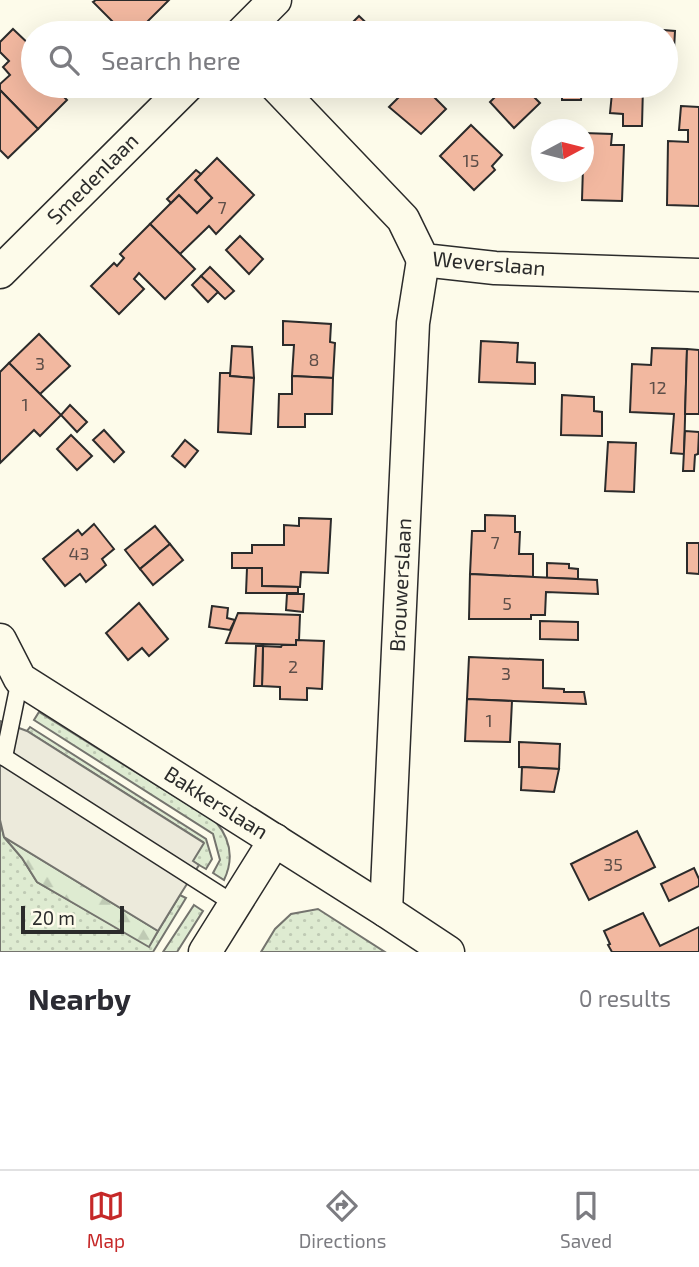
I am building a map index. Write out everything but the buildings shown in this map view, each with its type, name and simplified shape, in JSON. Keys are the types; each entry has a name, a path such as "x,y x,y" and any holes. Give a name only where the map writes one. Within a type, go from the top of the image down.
{"street":[{"path":"254,21 275,0"},
{"name":"Smedenlaan","path":"0,272 175,98"},
{"name":"Weverslaan","path":"287,98 403,219 423,260 495,268 699,275"},
{"name":"Brouwerslaan","path":"386,911 413,323 423,260"},
{"path":"0,640 10,678"},
{"name":"Bakkerslaan","path":"10,678 275,840 448,952"},
{"path":"205,952 275,840"}],"lane":[{"path":"10,678 2,757 236,905"}],"green space":[{"path":"39,712 216,822 228,843 230,857 224,880 213,873 220,860 213,834 34,720"},
{"path":"30,727 206,839 212,859 206,869 192,861 203,842 27,731"},
{"path":"0,820 4,837 37,882 149,946 180,895 186,898 153,952 0,952"},
{"path":"4,837 158,931 149,947 37,882"},
{"path":"194,905 203,911 177,952 163,952"},
{"path":"318,909 385,952 261,952 275,929 291,914"}],"shaded area":[{"path":"0,721 27,731 204,843 193,861 199,865 158,931 4,837 0,820"}]}
